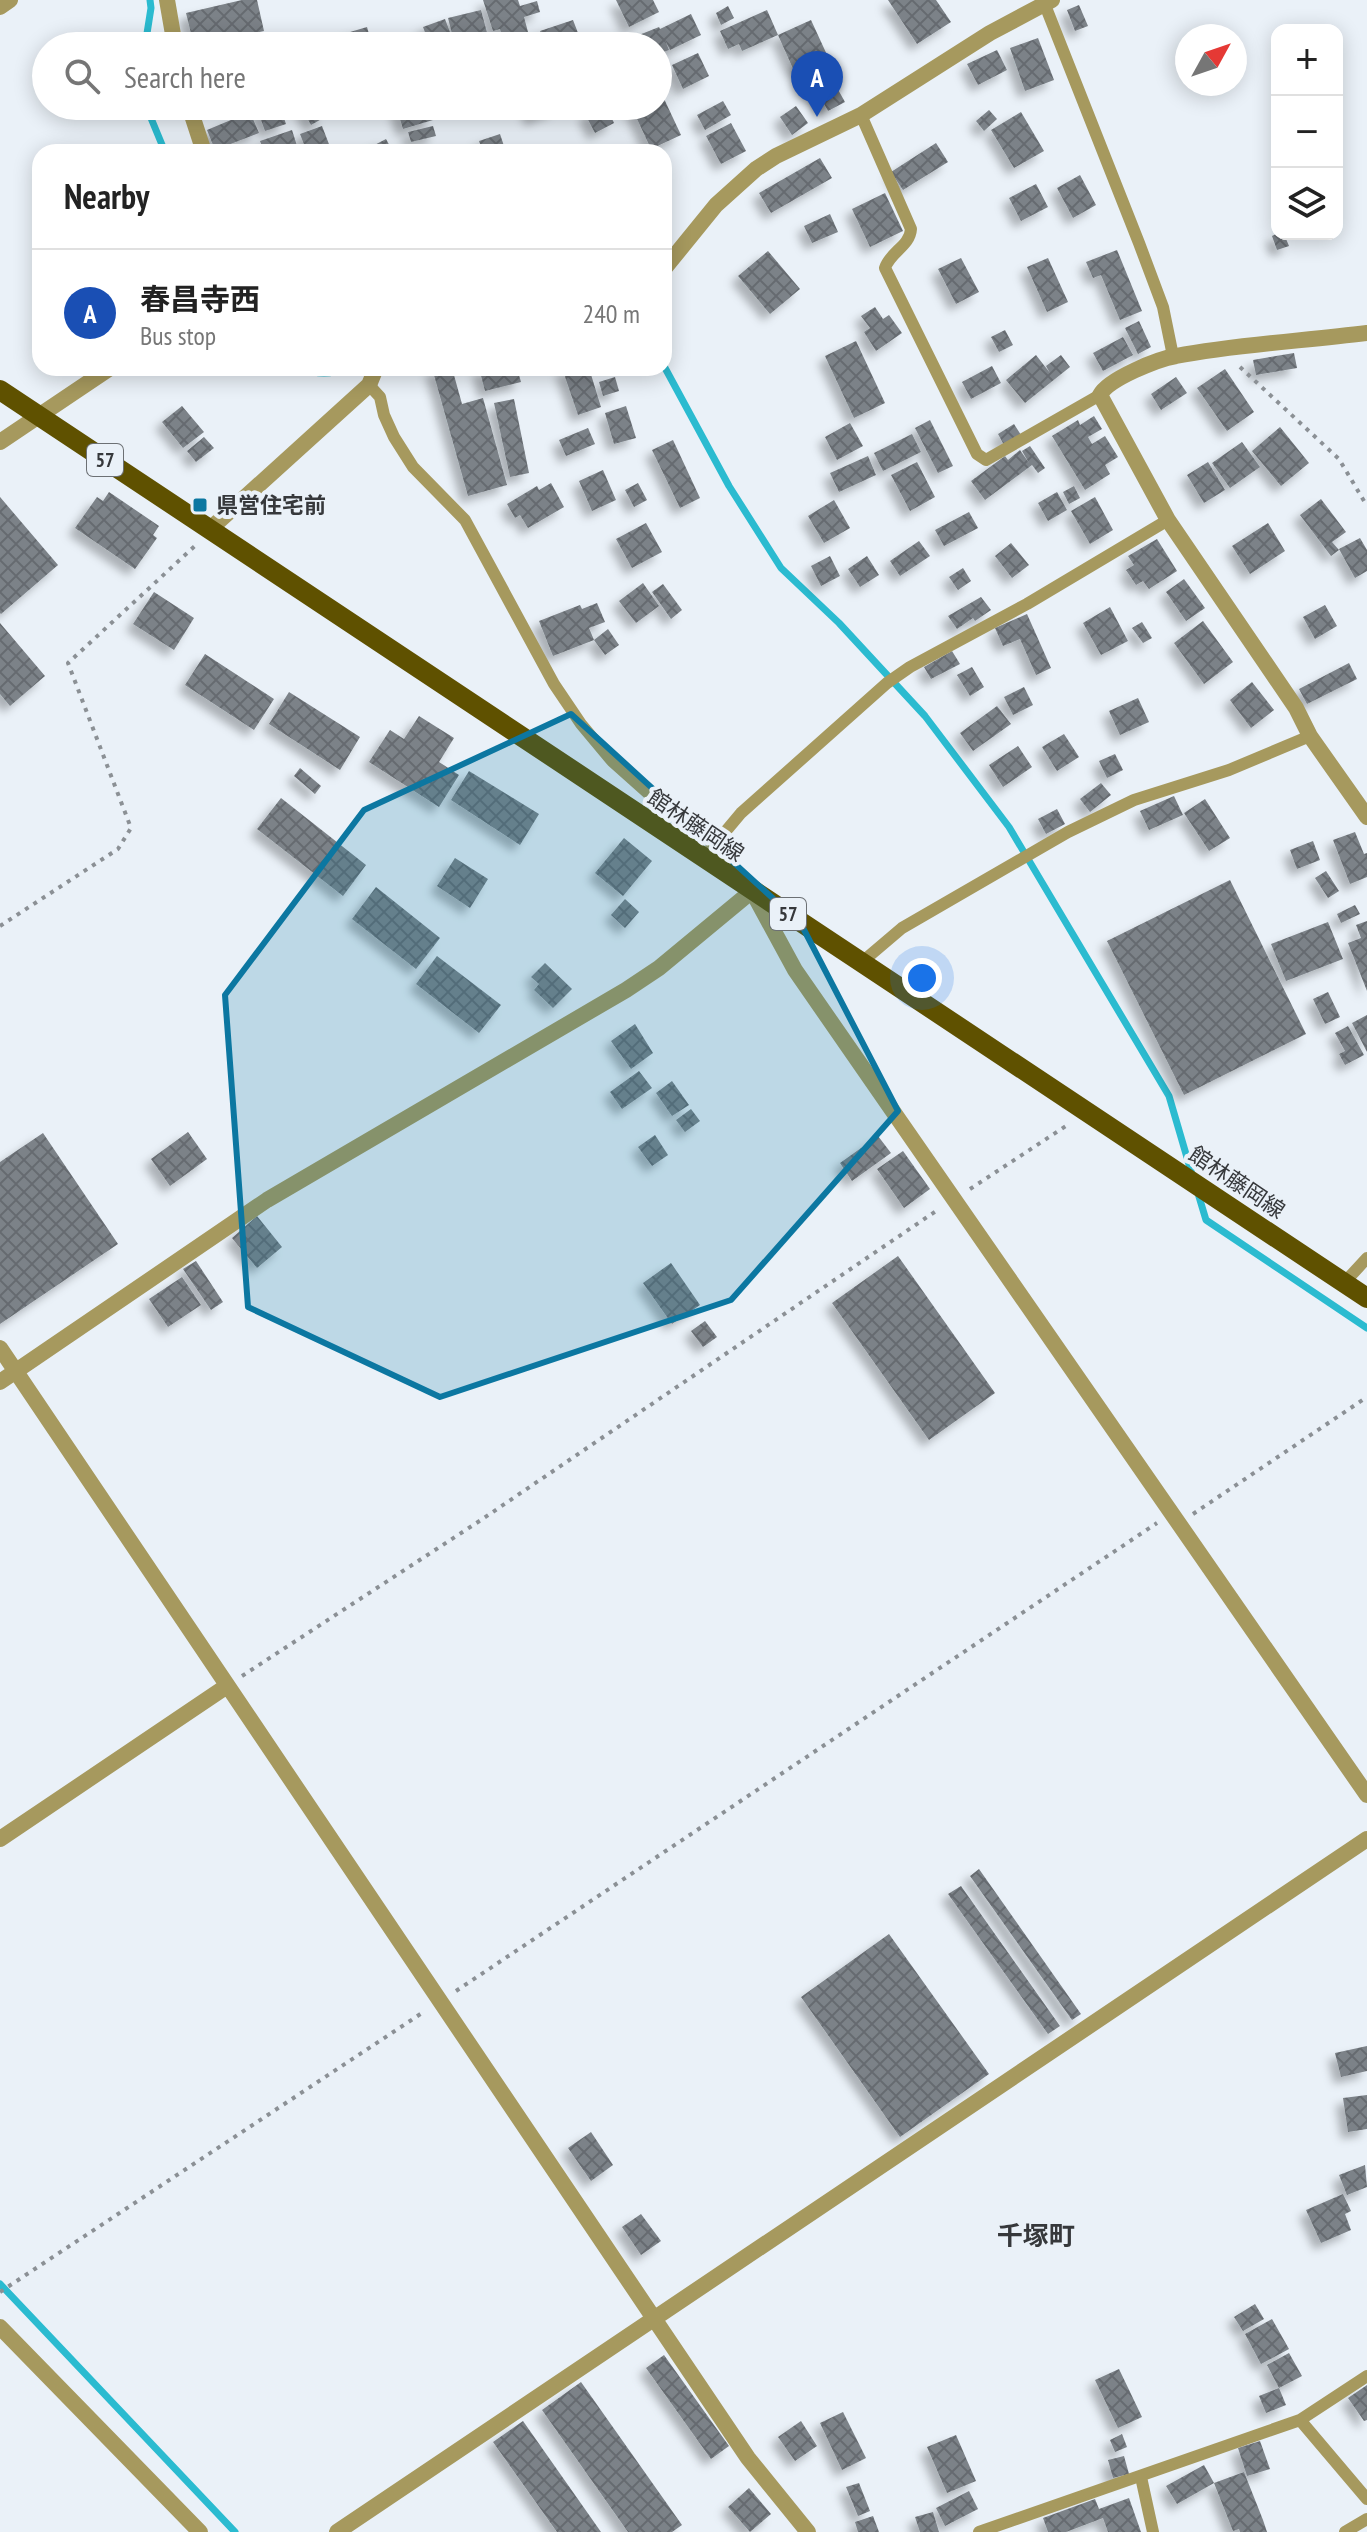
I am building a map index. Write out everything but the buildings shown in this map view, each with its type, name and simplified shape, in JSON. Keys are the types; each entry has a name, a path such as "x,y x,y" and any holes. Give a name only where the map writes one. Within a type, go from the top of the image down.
{"main road":[{"name":"館林藤岡線","path":"0,390 209,530 709,852 752,891 1367,1298"}],"street":[{"path":"0,7 10,0"},
{"path":"167,0 173,32"},
{"path":"672,259 716,205 756,169 776,156 861,115 990,33 1048,2"},
{"path":"194,120 201,144"},
{"path":"1367,333 1173,356 1131,373 1107,386 1100,395 1168,520 1367,817"},
{"path":"0,442 98,376"},
{"path":"209,530 369,385 373,376"},
{"path":"0,1382 267,1200 626,990 659,968 752,891 795,970 1367,1795"},
{"path":"0,1348 748,2458 808,2532"},
{"path":"0,1839 227,1686"},
{"path":"337,2532 1367,1839"},
{"path":"0,2327 200,2532"}],"lane":[{"path":"1048,2 1163,307 1173,356"},
{"path":"861,115 911,229 908,240 887,261 885,268 977,454 986,460 1100,395"},
{"path":"369,385 380,397 394,437 413,467 465,520 554,684 581,724 612,761 709,852 741,813 887,683 1168,520"},
{"path":"862,962 902,928 1068,832 1134,800 1229,770 1310,736"},
{"path":"1344,1283 1367,1258"},
{"path":"987,2531 1300,2420 1367,2376"},
{"path":"1300,2420 1367,2499"},
{"path":"1141,2477 1153,2532"},
{"path":"1345,2532 1367,2519"}],"path":[{"path":"1222,350 1339,459 1367,506"},
{"path":"0,926 118,849 131,828 68,663 190,552 209,530"},
{"path":"227,1686 494,1511 1088,1111"},
{"path":"0,2292 1175,1519 1367,1397"}],"highlighted area":[{"path":"571,714 801,924 898,1111 731,1300 440,1397 248,1307 225,995 364,810"}],"waterway":[{"path":"147,32 150,0"},
{"path":"152,120 162,144"},
{"path":"669,376 729,486 781,568 839,623 925,716 1009,827 1169,1096 1193,1178"},
{"path":"1197,1190 1206,1220 1367,1328"},
{"path":"0,2284 235,2532"}],"place":[{"name":"春昌寺西","path":"817,117"},
{"name":"県営住宅前","path":"200,505"}],"district":[{"name":"千塚町","path":"1036,2236"}]}
